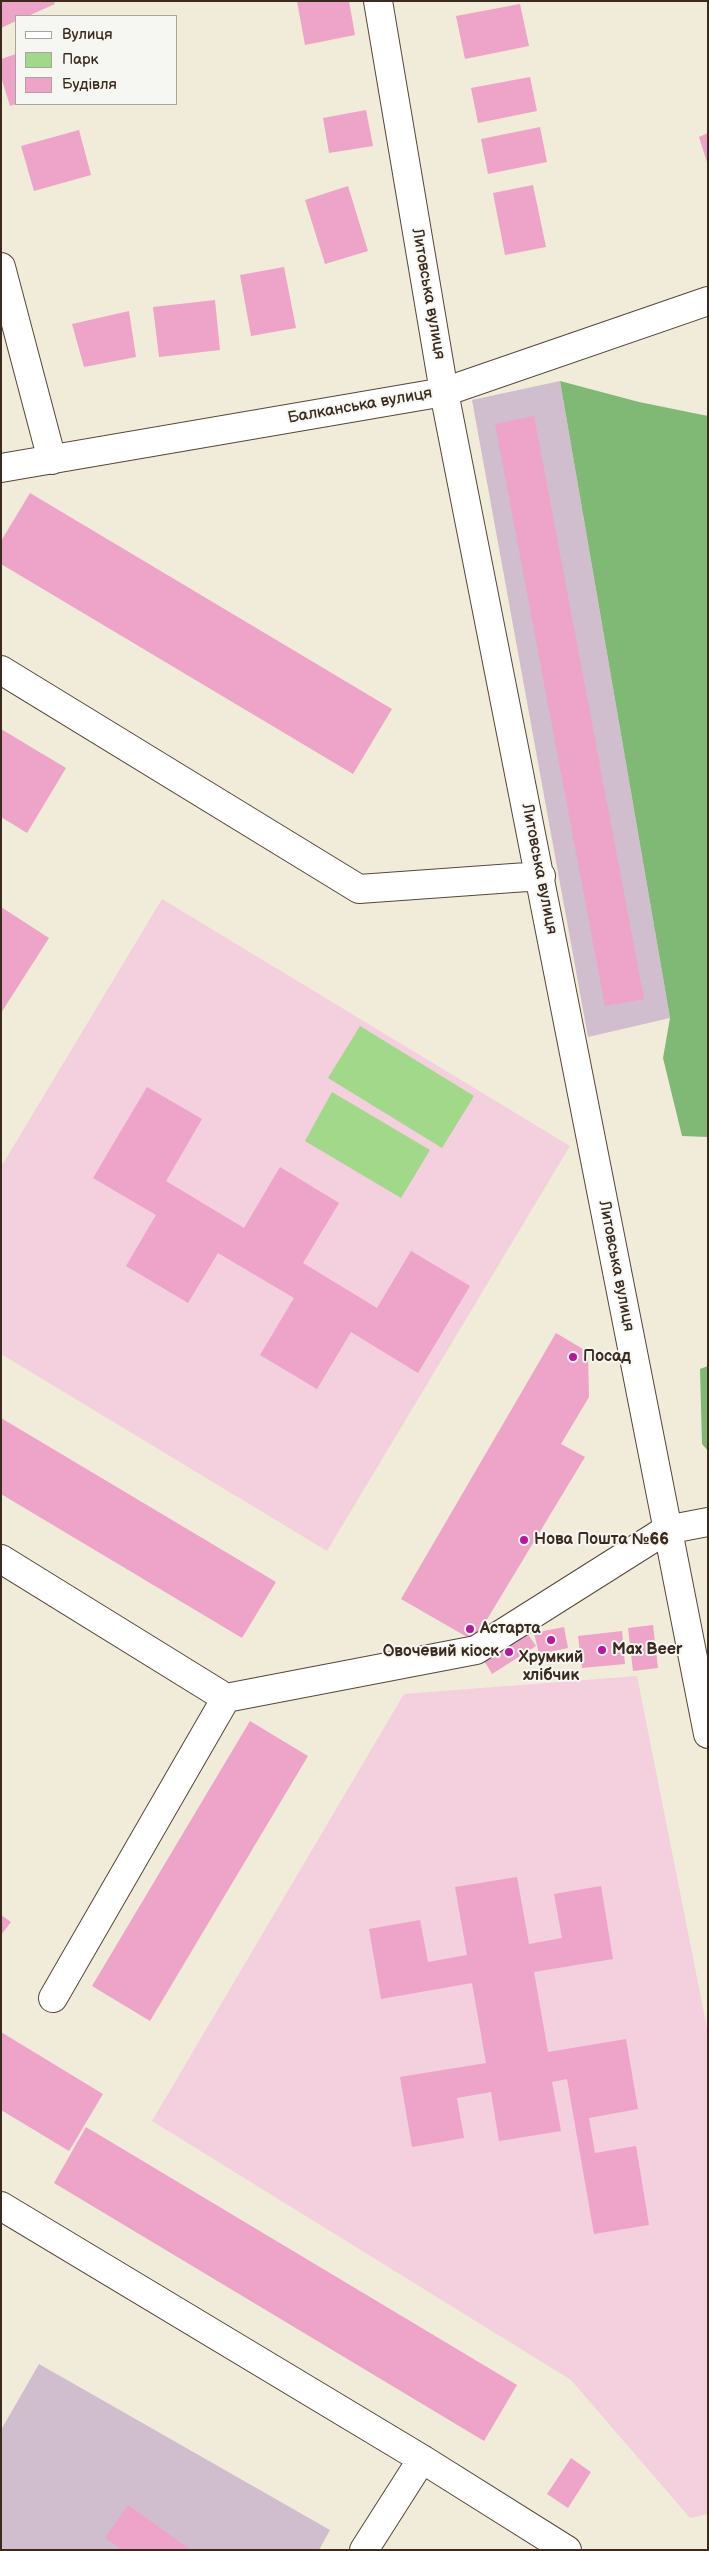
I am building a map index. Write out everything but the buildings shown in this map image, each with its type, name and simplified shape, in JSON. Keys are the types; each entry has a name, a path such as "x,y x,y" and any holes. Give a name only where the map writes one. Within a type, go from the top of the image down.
{"street":[{"name":"Литовська вулиця","path":"378,1 444,392 541,876 666,1530 708,1734"},
{"path":"1,267 52,460"},
{"name":"Балканська вулиця","path":"1,468 444,392 708,301"},
{"path":"1,670 358,890 541,876"},
{"path":"1,1559 226,1698 476,1650 666,1530 708,1522"},
{"path":"53,1998 226,1698"},
{"path":"1,2206 422,2458 567,2550"},
{"path":"364,2550 422,2458"}],"shaded area":[{"path":"560,381 670,1018 588,1037 472,400"},
{"path":"162,899 570,1146 327,1551 1,1354 1,1167"},
{"path":"637,1676 708,2033 708,2514 690,2518 571,2380 152,2121 404,1694"},
{"path":"39,2364 330,2530 319,2550 1,2550 1,2430"}],"green space":[{"path":"560,381 639,402 708,416 708,1137 682,1136 663,1058 670,1018"},
{"path":"360,1026 474,1096 442,1148 328,1078"},
{"path":"332,1092 430,1150 401,1198 305,1141"},
{"path":"708,1366 708,1451 702,1444 700,1369"}],"place":[{"name":"Посад","path":"573,1357"},
{"name":"Нова Пошта №66","path":"524,1540"},
{"name":"Астарта","path":"470,1629"},
{"name":"Хрумкий хлібчик","path":"551,1640"},
{"name":"Max Beer","path":"602,1650"},
{"name":"Овочевий кіоск","path":"509,1652"}]}
